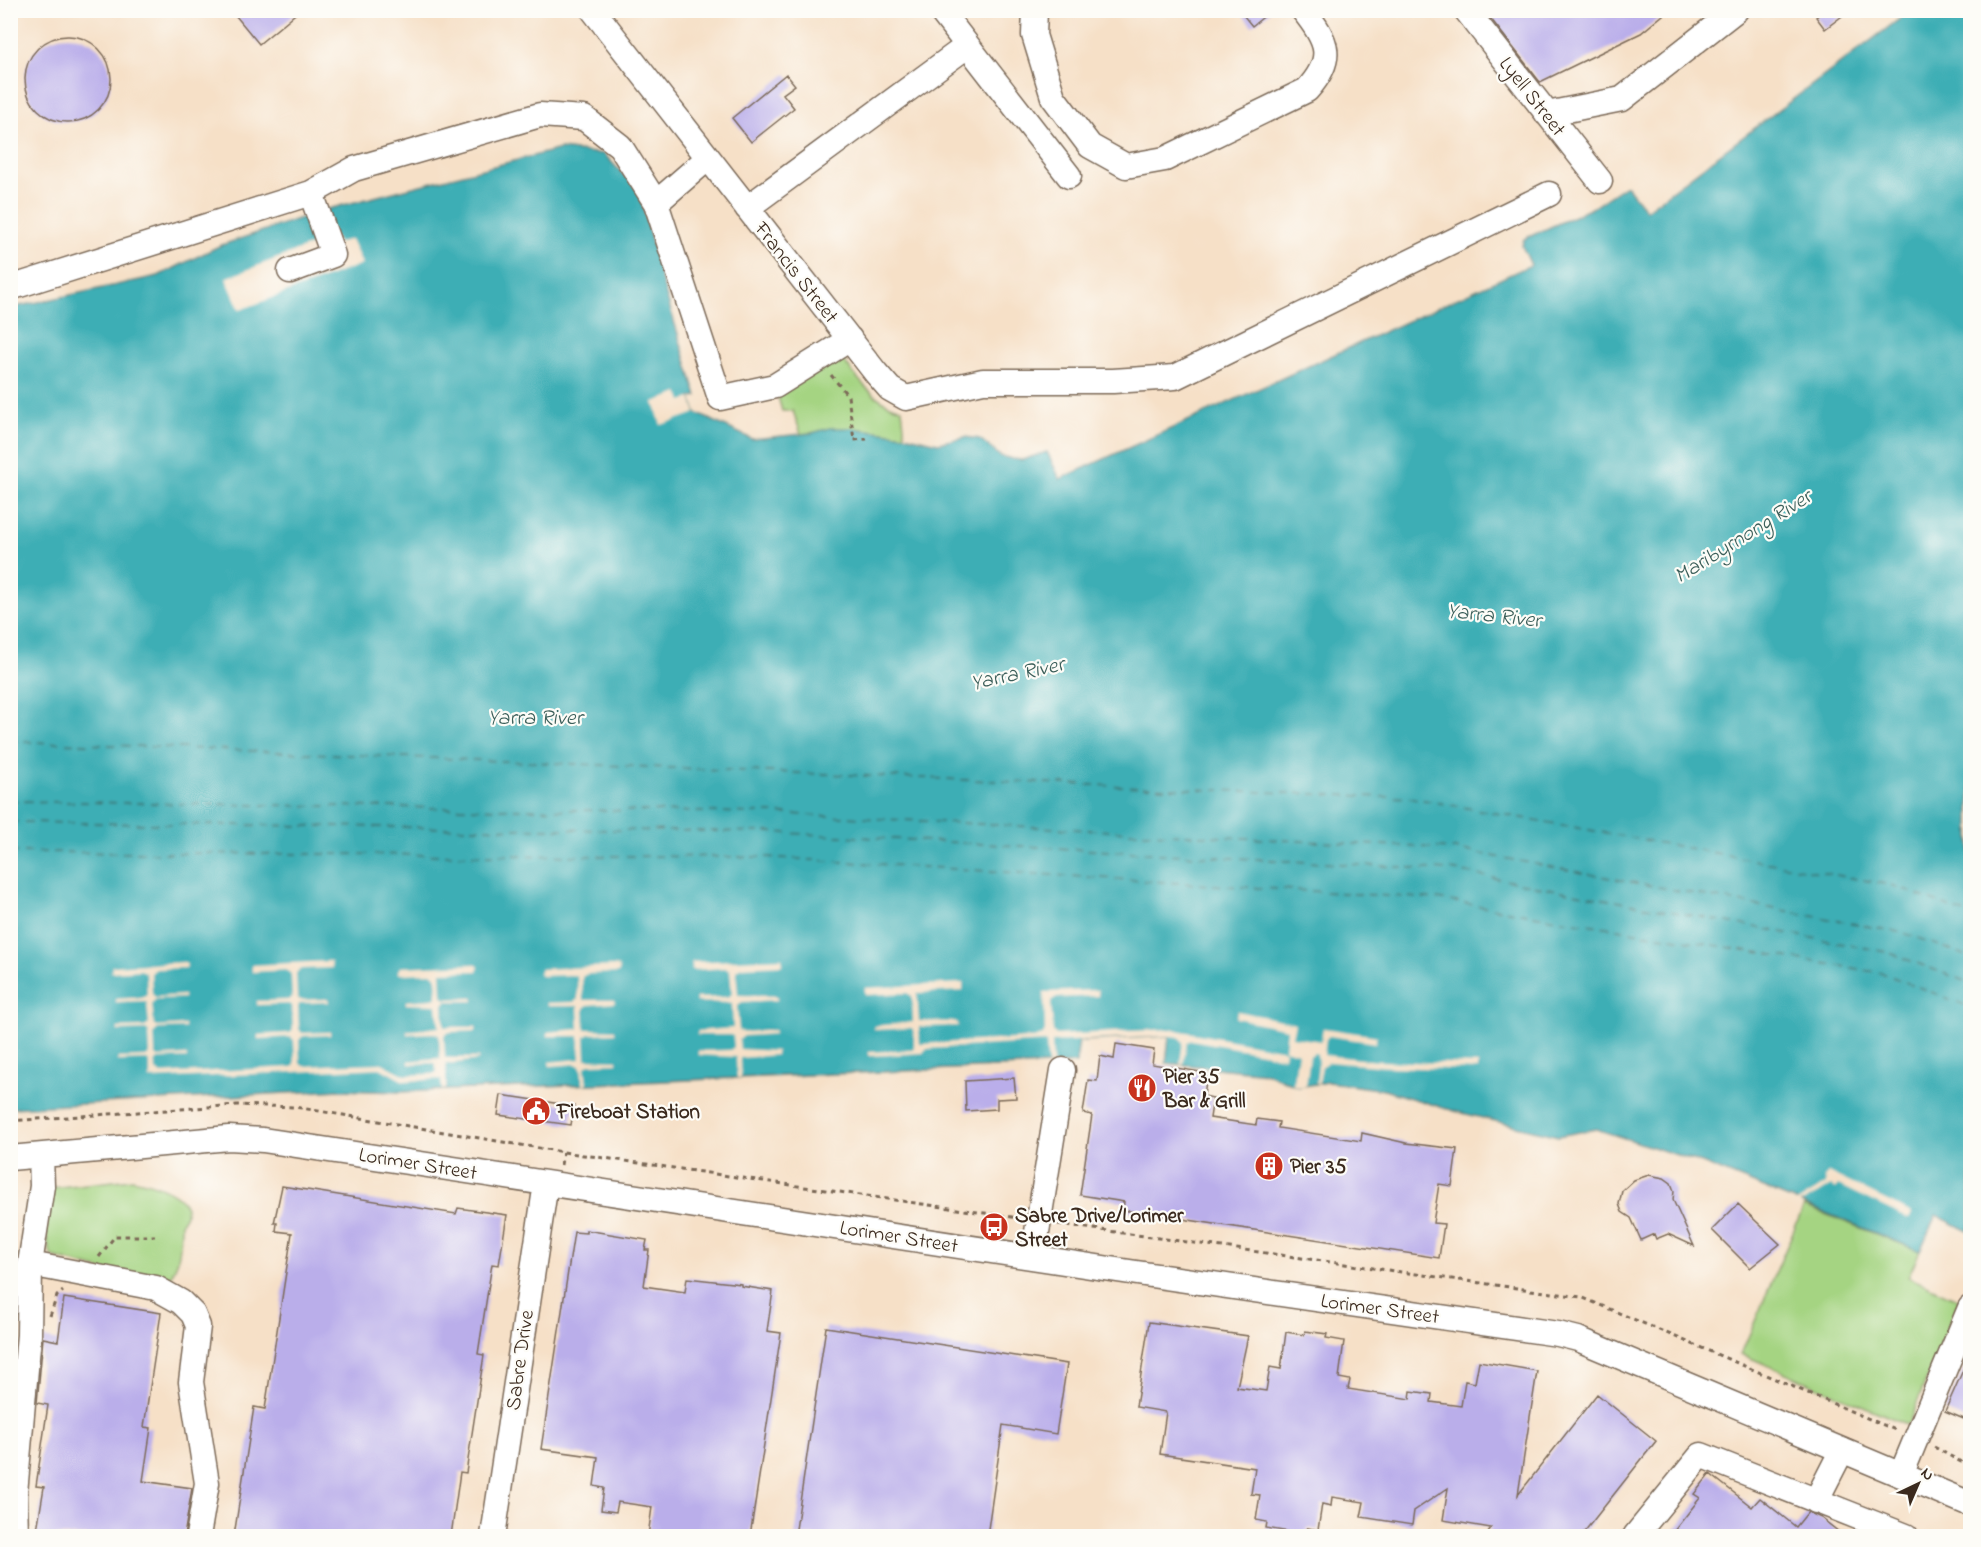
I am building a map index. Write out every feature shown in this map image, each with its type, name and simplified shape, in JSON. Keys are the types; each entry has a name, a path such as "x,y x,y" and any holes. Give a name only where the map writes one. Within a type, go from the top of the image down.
{"street":[{"name":"Francis Street","path":"593,10 890,389 906,398 983,381 1175,377 1549,194"},
{"path":"940,10 1069,176"},
{"path":"1035,10 1034,35 1053,97 1090,146 1126,166 1165,159 1307,90 1322,73 1328,53 1318,28 1304,10"},
{"name":"Lyell Street","path":"1466,10 1600,181"},
{"path":"1547,114 1622,99 1736,10"},
{"path":"747,208 967,46"},
{"path":"10,288 311,193 354,169 540,115 584,118 620,146 656,203 720,398 775,386 850,339"},
{"path":"656,203 708,158"},
{"path":"290,271 333,255 311,193"},
{"path":"1033,1257 1063,1070"},
{"name":"Lorimer Street","path":"10,1158 229,1138 252,1139 1569,1336 1971,1504"},
{"path":"16,1536 15,1493 29,1335 30,1264 42,1186 41,1156"},
{"name":"Sabre Drive","path":"493,1536 546,1183"},
{"path":"30,1264 156,1288 181,1302 193,1314 198,1326 191,1382 207,1483 198,1536"},
{"path":"1893,1471 1971,1308"},
{"path":"1816,1501 1842,1450"},
{"path":"1635,1536 1701,1455 1906,1536"}],"path":[{"path":"829,373 848,396 854,440 867,439"},
{"path":"10,1121 237,1105 295,1107 563,1152 1581,1297 1899,1431 1893,1471"},
{"path":"56,1306 61,1307"}],"green space":[{"path":"830,342 870,391 890,405 902,409 905,435 852,428 801,434 793,411 782,411 775,386"},
{"path":"132,1179 166,1189 182,1200 186,1207 186,1214 181,1223 178,1259 170,1278 164,1279 150,1274 140,1280 52,1257 47,1240 51,1188"},
{"path":"1804,1206 1920,1251 1908,1277 1959,1300 1908,1425 1741,1354"}],"water":[{"path":"1910,11 1970,11 1970,1232 1936,1215 1920,1251 1702,1163 1596,1129 1558,1136 1458,1112 1384,1090 1328,1082 1298,1087 1267,1073 1166,1063 1169,1036 1079,1041 1076,1063 1048,1065 400,1092 340,1090 11,1108 10,308 158,276 219,246 324,210 560,149 604,154 639,191 660,275 697,396 691,398 696,413 752,439 812,433 830,428 852,428 905,435 938,443 965,437 980,439 1000,456 1013,459 1022,460 1047,452 1060,479 1531,265 1522,246 1524,239 1592,208 1626,185 1646,210"}],"pier":[{"path":"316,212 338,243 351,239 362,264 240,310 226,278 317,243 306,216"},
{"path":"679,393 682,401 691,398 696,413 661,425 654,402"},
{"path":"782,958 783,965 741,967 736,971 738,995 777,996 777,1000 742,1002 737,1006 739,1030 744,1032 774,1030 775,1034 744,1036 739,1040 740,1049 776,1051 776,1055 740,1058 741,1078 737,1078 736,1057 698,1055 698,1051 730,1050 734,1047 733,1036 730,1035 697,1035 698,1031 733,1028 732,1003 696,1002 696,998 728,997 732,994 730,970 725,968 692,970 692,962"},
{"path":"331,961 332,968 301,969 296,973 297,997 300,1000 328,999 329,1002 301,1003 298,1006 299,1029 302,1033 330,1032 330,1035 303,1036 299,1040 300,1063 303,1066 382,1063 405,1075 434,1074 437,1071 434,1063 409,1064 409,1061 440,1058 439,1035 435,1033 407,1034 407,1031 439,1027 437,1005 406,1004 406,1001 437,997 436,975 432,973 400,974 398,971 400,967 476,964 479,967 477,971 441,972 442,996 446,999 473,998 474,1001 447,1001 443,1004 444,1027 476,1027 476,1031 449,1032 444,1035 445,1058 478,1058 478,1060 446,1064 446,1089 442,1090 441,1079 404,1081 380,1068 150,1079 150,1063 147,1060 118,1061 118,1058 146,1057 150,1054 149,1033 146,1030 118,1031 118,1028 145,1027 149,1024 147,1003 144,1001 116,1002 116,999 144,997 147,994 146,973 141,970 111,972 112,966 185,962 187,965 186,968 156,969 151,973 152,993 155,997 184,995 184,998 156,999 152,1003 154,1024 157,1027 185,1025 185,1028 158,1029 154,1033 155,1053 158,1057 186,1055 187,1058 158,1059 155,1063 156,1070 161,1074 292,1067 295,1064 294,1040 290,1037 258,1039 258,1035 290,1033 293,1030 292,1007 289,1004 257,1005 257,1001 289,1000 292,997 291,974 286,970 252,972 252,965"},
{"path":"617,966 620,969 618,973 587,974 582,977 583,1000 614,1000 615,1003 588,1005 584,1008 585,1029 615,1030 615,1033 589,1034 585,1037 586,1059 617,1060 617,1063 589,1064 585,1067 587,1084 583,1084 581,1067 576,1064 550,1066 549,1062 580,1059 579,1036 548,1036 548,1032 579,1029 578,1006 547,1006 547,1003 574,1002 578,999 577,977 572,975 541,976 539,973 541,969"},
{"path":"963,983 963,991 917,993 919,1021 957,1022 958,1026 919,1027 920,1044 1034,1038 1043,1035 1045,1031 1044,992 1098,990 1098,996 1056,998 1051,1002 1053,1031 1056,1035 1170,1029 1285,1050 1284,1057 1192,1040 1187,1042 1183,1065 1180,1064 1183,1042 1179,1037 1170,1036 1052,1042 1053,1065 1048,1065 1046,1042 926,1049 923,1053 869,1056 869,1052 911,1050 914,1047 914,1030 911,1028 874,1030 874,1026 913,1022 912,996 907,993 865,995 865,988"},
{"path":"1237,1011 1295,1023 1292,1037 1321,1041 1323,1028 1377,1036 1375,1043 1329,1036 1326,1039 1324,1055 1378,1061 1478,1064 1478,1070 1328,1062 1322,1066 1319,1083 1316,1084 1318,1066 1317,1054 1314,1053 1310,1056 1306,1086 1298,1087 1293,1085 1298,1053 1285,1049 1287,1029 1236,1018"},
{"path":"1828,1172 1912,1213 1909,1219 1838,1185 1835,1189 1831,1186 1795,1206 1794,1204 1826,1184 1825,1178"}],"building":[{"path":"231,10 300,10 259,44"},
{"path":"1239,10 1272,10 1252,26"},
{"path":"1484,10 1669,10 1641,33 1540,82"},
{"path":"1825,10 1850,10 1825,29 1816,17"},
{"path":"68,36 85,39 99,48 108,62 111,79 108,96 99,110 85,119 68,122 51,119 37,110 28,96 25,79 28,62 37,48 51,39"},
{"path":"786,74 795,85 783,94 794,108 751,142 732,118"},
{"name":"Pier 35","path":"1116,1044 1154,1050 1152,1064 1207,1073 1204,1096 1213,1098 1210,1118 1256,1125 1257,1119 1279,1122 1278,1128 1361,1141 1362,1133 1406,1143 1457,1149 1452,1186 1439,1184 1433,1223 1444,1224 1439,1258 1123,1210 1124,1202 1080,1195 1092,1115 1083,1113 1088,1080 1097,1081 1100,1056 1114,1059"},
{"path":"1014,1078 1016,1098 997,1099 997,1109 966,1111 965,1081"},
{"name":"Fireboat Station","path":"501,1095 574,1106 571,1125 498,1115"},
{"path":"1649,1175 1664,1178 1671,1183 1674,1191 1673,1200 1694,1246 1668,1234 1656,1239 1654,1234 1641,1240 1631,1218 1622,1212 1619,1204 1622,1191 1634,1180"},
{"path":"282,1186 456,1214 458,1208 507,1215 499,1265 492,1264 478,1354 484,1355 466,1473 460,1472 451,1536 234,1536 254,1407 265,1409 292,1233 276,1231 277,1223 274,1223"},
{"path":"1738,1204 1780,1244 1750,1268 1712,1230"},
{"path":"586,1230 647,1240 645,1250 649,1250 644,1286 685,1292 687,1278 741,1284 741,1286 773,1291 767,1331 781,1333 750,1536 648,1536 652,1507 618,1502 616,1512 601,1510 604,1488 594,1486 598,1457 541,1449 574,1232 586,1233"},
{"path":"64,1298 161,1313 144,1427 151,1428 143,1481 192,1488 184,1536 36,1536 44,1487 36,1486 48,1405 37,1403 43,1338 58,1341"},
{"path":"1149,1322 1248,1336 1237,1387 1266,1391 1270,1367 1281,1369 1286,1332 1304,1335 1305,1331 1327,1334 1326,1338 1344,1341 1339,1378 1350,1380 1348,1389 1410,1399 1411,1391 1432,1394 1431,1402 1461,1406 1465,1381 1475,1383 1479,1361 1537,1371 1518,1495 1597,1394 1656,1441 1581,1536 1485,1536 1491,1528 1443,1520 1448,1488 1414,1511 1412,1525 1361,1517 1364,1502 1332,1497 1331,1506 1322,1504 1318,1530 1307,1528 1306,1535 1266,1528 1267,1522 1256,1520 1260,1495 1251,1494 1255,1468 1160,1454 1166,1412 1136,1407"},
{"path":"826,1327 1067,1364 1056,1434 1003,1425 987,1536 795,1536"},
{"path":"1971,1352 1971,1422 1945,1411"},
{"path":"1710,1474 1752,1507 1760,1498 1796,1527 1808,1512 1821,1518 1844,1536 1670,1536 1700,1498 1694,1494"}],"ferry route":[{"path":"10,741 1413,798 1891,885 1970,915"},
{"path":"10,801 769,813 1455,849 1904,933 1970,957"},
{"path":"10,822 769,832 1451,870 1887,952 1970,983"},
{"path":"10,852 765,857 1437,899 1882,973 1970,1007"}],"place":[{"name":"Pier 35 Bar & Grill","path":"1142,1088"},
{"name":"Fireboat Station","path":"536,1111"},
{"name":"Pier 35","path":"1269,1166"},
{"name":"Sabre Drive/Lorimer Street","path":"994,1227"}],"water label":[{"name":"Maribyrnong River","path":"1742,535"},
{"name":"Yarra River","path":"1494,614"},
{"name":"Yarra River","path":"1017,672"},
{"name":"Yarra River","path":"535,716"}]}
